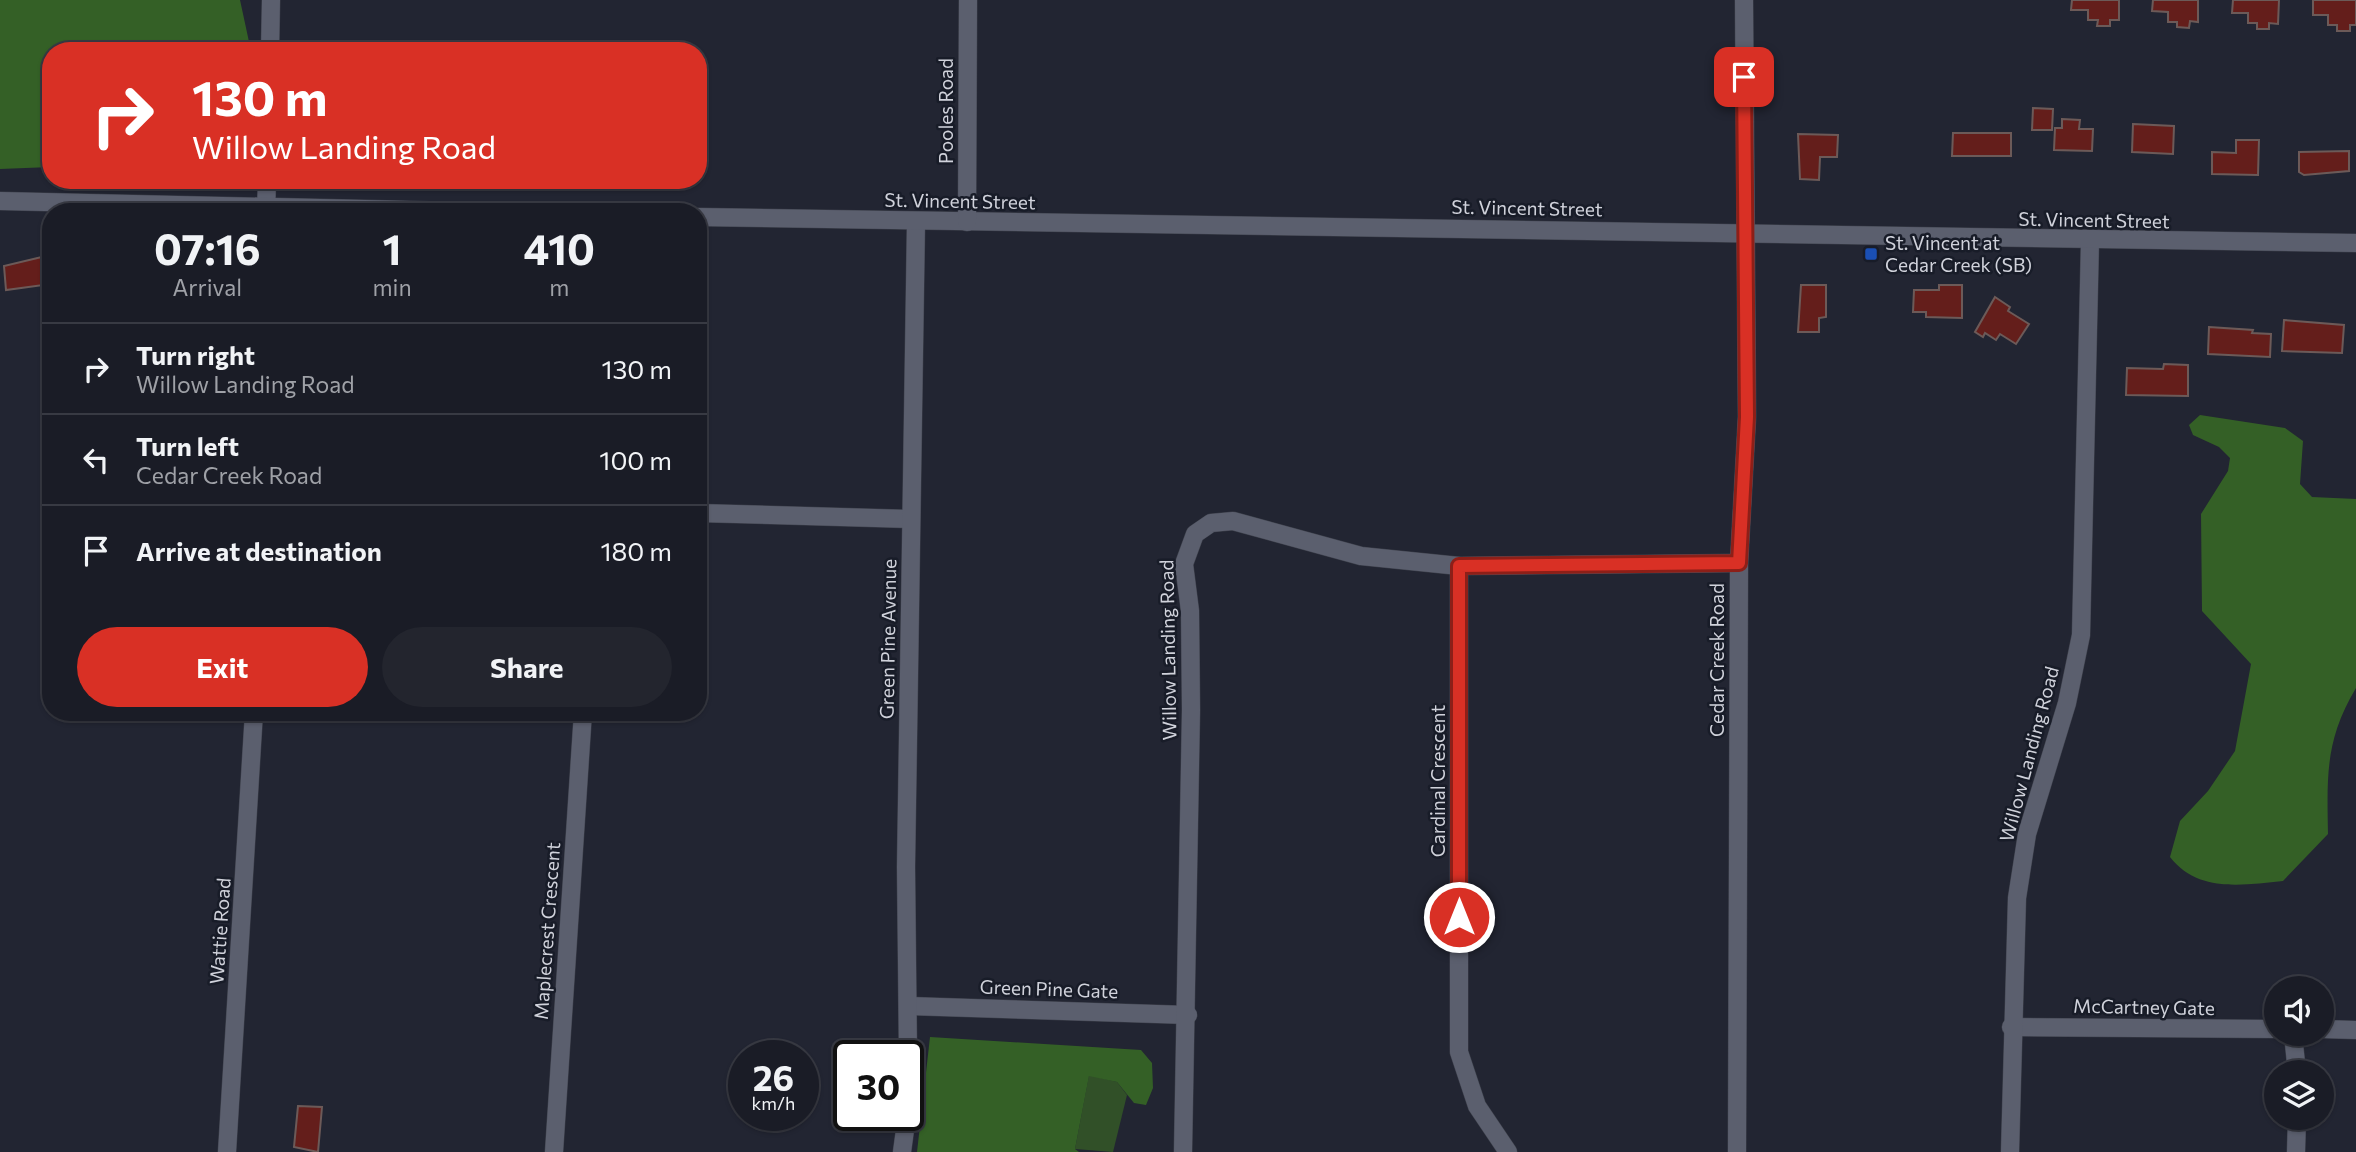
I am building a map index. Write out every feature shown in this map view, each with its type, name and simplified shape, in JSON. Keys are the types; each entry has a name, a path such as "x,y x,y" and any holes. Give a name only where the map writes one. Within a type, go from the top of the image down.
{"street":[{"path":"270,42 271,0"},
{"name":"Pooles Road","path":"967,222 968,0"},
{"name":"Cedar Creek Road","path":"1737,1152 1739,563 1747,417 1744,0"},
{"path":"0,201 66,203"},
{"name":"St. Vincent Street","path":"707,217 1745,232 2090,241 2356,243"},
{"name":"Green Pine Avenue","path":"908,1040 905,867 916,222"},
{"name":"Willow Landing Road","path":"2010,1152 2011,1027 2017,898 2027,834 2067,703 2081,635 2090,241"},
{"path":"707,513 910,519"},
{"name":"Willow Landing Road","path":"1184,1152 1191,710 1190,611 1184,564 1195,534 1211,523 1233,521 1360,556 1459,566 1739,563"},
{"name":"Cardinal Crescent","path":"1459,566 1459,1052 1477,1106 1508,1152"},
{"name":"Wattie Road","path":"227,1152 253,721"},
{"name":"Maplecrest Crescent","path":"554,1152 582,721"},
{"name":"Green Pine Gate","path":"909,1006 1188,1015"},
{"name":"McCartney Gate","path":"2011,1027 2264,1029"},
{"path":"2334,1029 2356,1030"},
{"path":"2296,1152 2297,1130"},
{"path":"902,1152 905,1131"}],"green space":[{"path":"0,0 240,0 249,42 42,42 42,167 0,169"},
{"path":"2200,415 2285,428 2303,441 2300,484 2312,497 2356,499 2356,688 2333,742 2328,776 2328,834 2283,881 2237,885 2207,881 2181,869 2170,857 2180,821 2208,791 2235,751 2251,664 2202,611 2201,514 2228,471 2230,458 2219,447 2193,435 2189,425"},
{"path":"930,1037 1141,1050 1152,1063 1153,1088 1146,1105 1134,1103 1117,1082 1089,1076 1075,1149 1079,1152 917,1152 919,1131 924,1131 924,1090"},
{"path":"1089,1075 1117,1082 1127,1095 1113,1152 1075,1149"}],"building":[{"path":"2072,0 2119,0 2119,20 2110,20 2110,26 2097,26 2098,20 2088,20 2088,10 2071,10"},
{"path":"2153,0 2198,0 2198,22 2190,21 2189,28 2177,27 2177,22 2168,22 2168,12 2152,11"},
{"path":"2233,0 2279,0 2278,24 2269,23 2269,29 2257,29 2257,23 2248,23 2248,13 2232,13"},
{"path":"2313,0 2356,0 2356,25 2350,25 2350,31 2337,31 2337,25 2328,25 2328,15 2313,15"},
{"path":"2033,108 2053,109 2052,130 2032,130"},
{"path":"2062,119 2080,120 2079,129 2093,129 2092,151 2054,150 2055,128 2062,128"},
{"path":"2133,124 2174,126 2173,154 2132,152"},
{"path":"1953,133 2011,133 2011,156 1952,156"},
{"path":"1798,134 1838,135 1837,157 1820,157 1819,180 1800,179"},
{"path":"2236,140 2259,140 2258,175 2212,174 2212,152 2236,153"},
{"path":"2349,151 2349,171 2304,175 2299,172 2299,152"},
{"path":"42,257 42,285 6,290 4,266"},
{"path":"1801,285 1826,285 1826,317 1819,318 1819,332 1798,332"},
{"path":"1939,285 1962,285 1962,318 1926,317 1926,312 1913,312 1914,290 1939,290"},
{"path":"1995,297 2010,307 2008,311 2029,324 2016,344 2000,334 1996,340 1985,333 1983,337 1975,332"},
{"path":"2284,320 2344,325 2342,353 2282,351"},
{"path":"2209,327 2271,334 2270,357 2208,354"},
{"path":"2164,364 2188,365 2188,396 2126,395 2127,368 2163,369"},
{"path":"298,1106 322,1107 318,1152 294,1147"}],"place":[{"name":"St. Vincent at Cedar Creek (SB)","path":"1871,254"}],"route":[{"path":"1459,917 1459,566 1739,563 1747,417 1744,77"}]}
